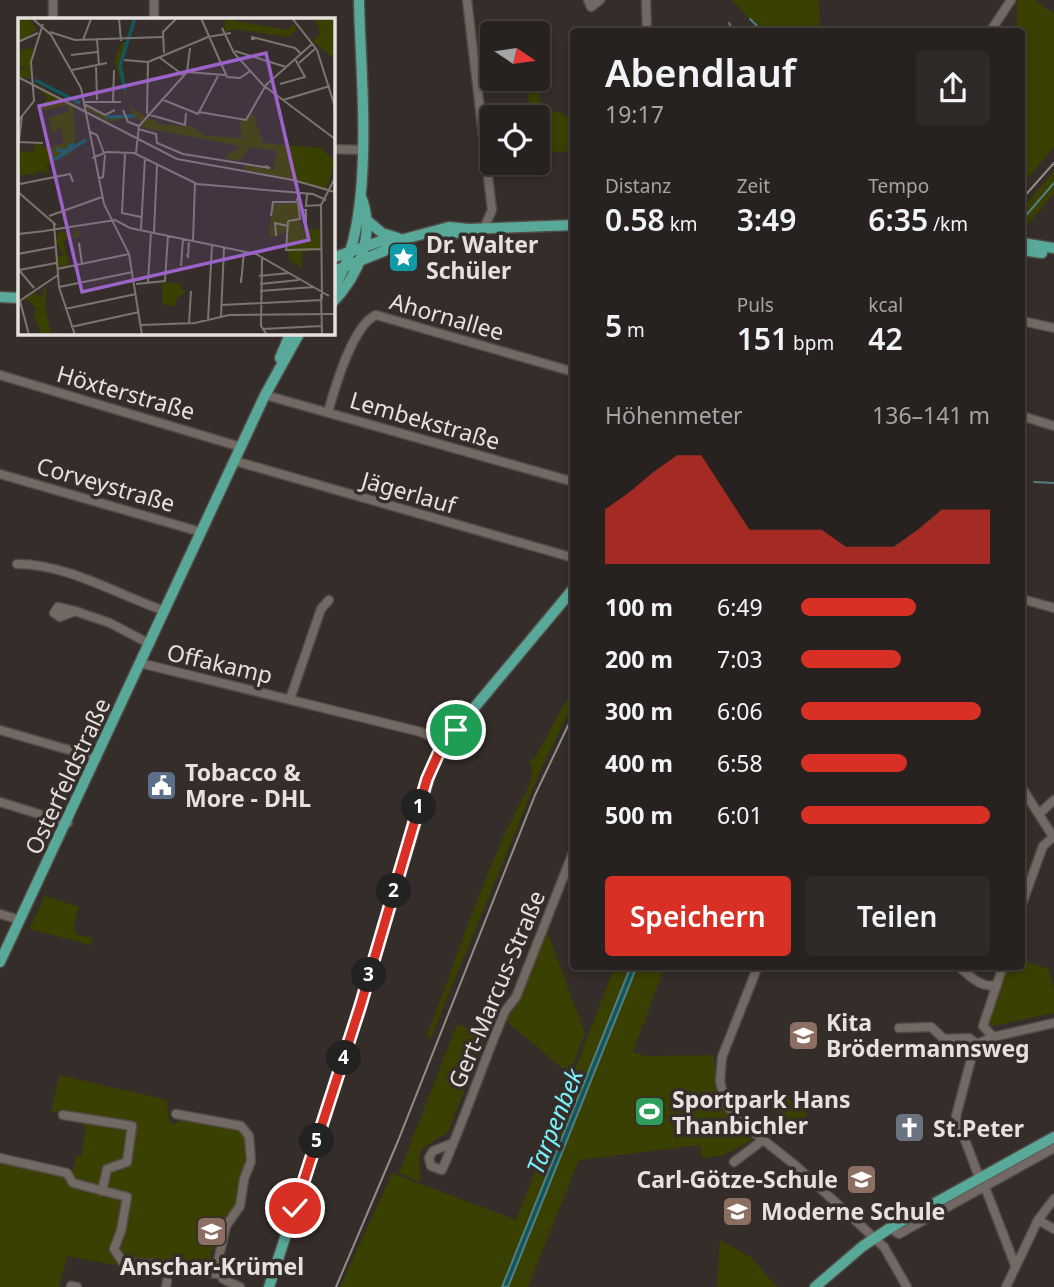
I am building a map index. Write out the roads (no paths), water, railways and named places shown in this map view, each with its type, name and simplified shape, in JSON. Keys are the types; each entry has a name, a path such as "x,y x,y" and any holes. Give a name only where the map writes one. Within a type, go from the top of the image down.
{"main road":[{"path":"334,286 359,251 362,150 359,0"},
{"path":"362,198 369,222 397,241"},
{"path":"334,301 345,288 369,222"},
{"path":"334,257 359,251 381,241 397,241 440,232 449,227 468,229 570,225"},
{"path":"1025,243 1054,248"},
{"path":"1025,250 1054,254"},
{"path":"334,271 346,267"},
{"path":"0,297 18,298"},
{"path":"0,303 18,304"},
{"name":"Osterfeldstraße","path":"274,378 290,334"},
{"name":"Osterfeldstraße","path":"0,962 68,823 265,395 299,334"},
{"path":"269,1287 360,1007 427,779 445,743 570,593"},
{"path":"815,1287 890,1228 1054,1137"}],"street":[{"path":"52,18 53,0"},
{"path":"154,0 154,18"},
{"path":"467,0 492,212 484,228"},
{"path":"588,0 591,7 600,0"},
{"path":"646,0 647,28"},
{"path":"993,28 1011,0"},
{"path":"334,149 362,150"},
{"name":"Ahornallee","path":"328,412 346,355 368,321 376,315 570,371"},
{"path":"1025,322 1054,328"},
{"name":"Höxterstraße","path":"0,375 241,447"},
{"name":"Lembekstraße","path":"265,395 570,481"},
{"path":"1025,417 1054,426"},
{"name":"Jägerlauf","path":"235,461 570,557"},
{"name":"Corveystraße","path":"0,474 201,532"},
{"path":"17,564 32,564 87,581 165,611"},
{"name":"Offakamp","path":"290,699 321,609 329,600"},
{"path":"1025,600 1054,608"},
{"path":"75,611 110,623 150,644"},
{"name":"Offakamp","path":"141,663 421,732 445,743"},
{"path":"0,730 97,758"},
{"path":"1025,793 1053,838 1043,846 1025,896"},
{"path":"1039,814 1054,800"},
{"path":"0,802 68,823"},
{"name":"Gert-Marcus-Straße","path":"453,1143 505,1011 516,997 570,860"},
{"path":"0,914 20,920"},
{"path":"756,970 728,1035 720,1074 725,1102 738,1120 795,1165 884,1247 906,1287"},
{"path":"963,970 987,986 997,985"},
{"path":"979,1177 956,1116 986,1038 983,1026 1002,970"},
{"path":"977,981 992,1001"},
{"path":"899,1028 931,1027 944,1039 986,1038 1054,1023"},
{"path":"176,1114 241,1126 249,1136 251,1161 244,1179 240,1206 226,1226 218,1261 219,1274"},
{"path":"63,1115 132,1126 127,1162 107,1169 102,1191"},
{"path":"734,1162 763,1140"},
{"path":"890,1228 898,1234 1054,1148"},
{"path":"0,1158 67,1173 74,1183 130,1196 114,1249 124,1264 159,1262 187,1271 219,1274 240,1287"},
{"path":"985,1187 1015,1265"},
{"path":"1006,1287 1038,1220 1054,1199"},
{"path":"1038,1220 1054,1229"}],"water":[{"path":"629,970 635,970 508,1287 502,1287"}],"waterway":[{"path":"750,19 759,28"},
{"path":"729,23 731,28"},
{"path":"1025,217 1054,183"},
{"name":"Tarpenbek","path":"1034,482 1054,483"}],"railway":[{"path":"1025,196 1054,163"},
{"path":"336,1287 398,1141 535,795 570,721"}],"place":[{"name":"Dr. Walter Schüler","path":"403,257"},
{"name":"Tobacco & More - DHL","path":"162,785"},
{"name":"Kita Brödermannsweg","path":"803,1035"},
{"name":"Sportpark Hans Thanbichler","path":"649,1112"},
{"name":"St.Peter","path":"910,1128"},
{"name":"Carl-Götze-Schule","path":"861,1179"},
{"name":"Moderne Schule","path":"738,1211"},
{"name":"Anschar-Krümel","path":"212,1232"}]}
